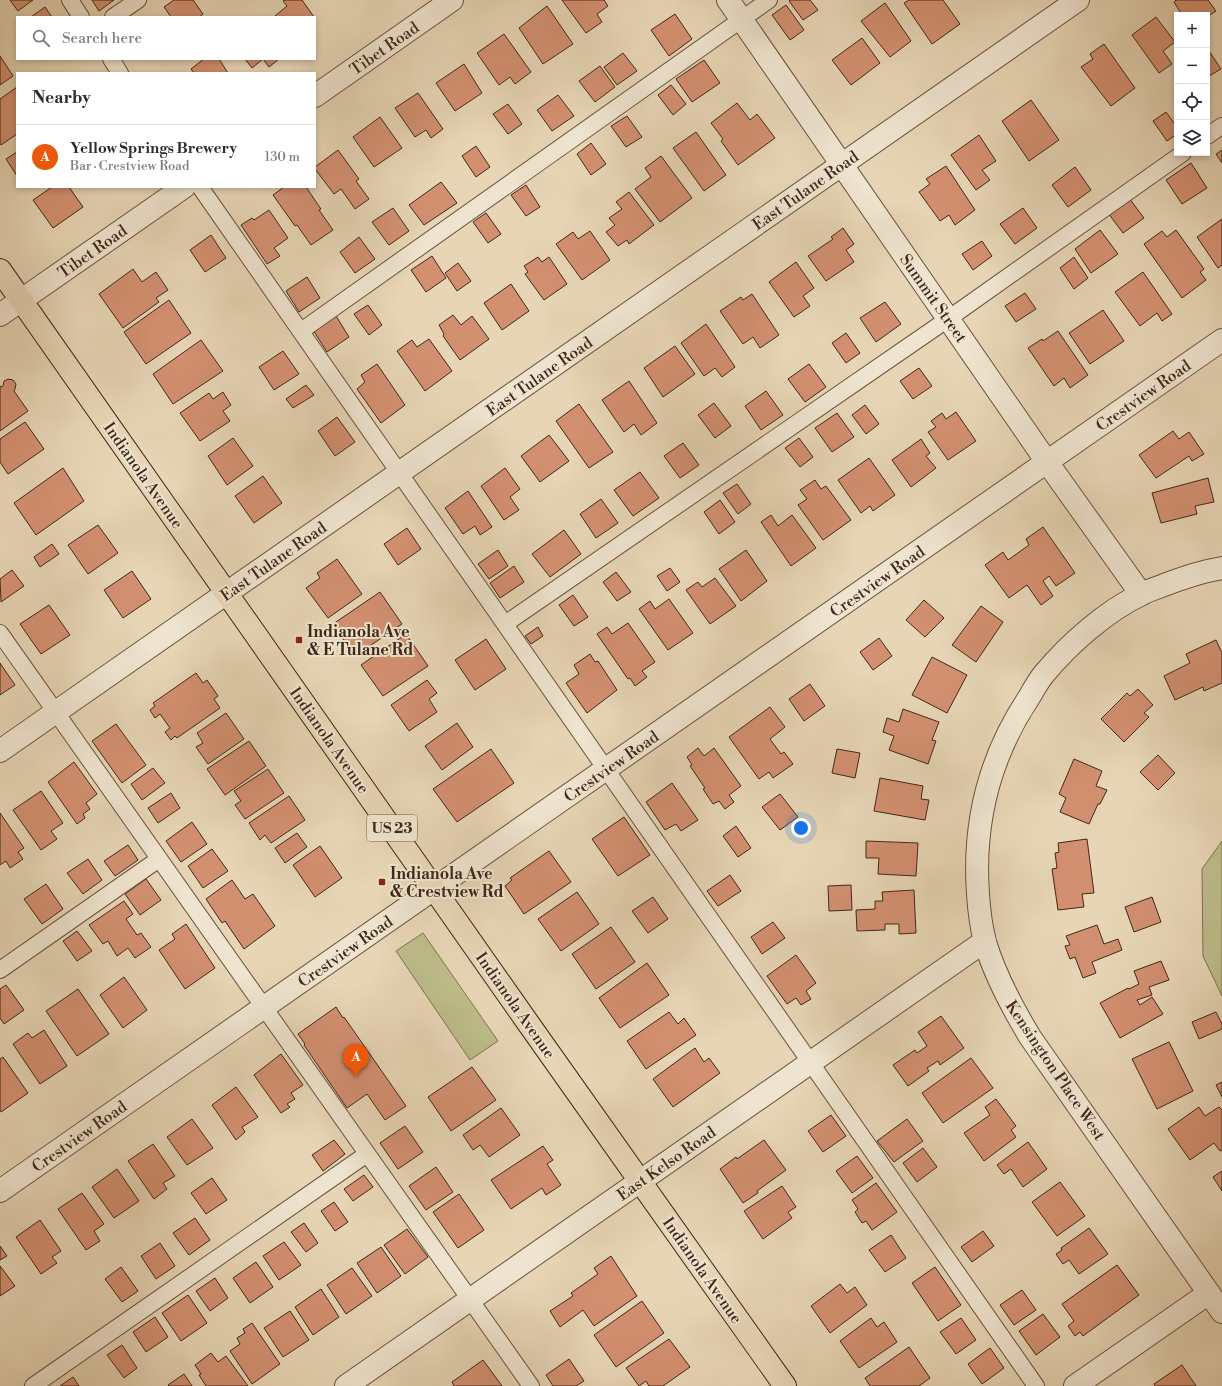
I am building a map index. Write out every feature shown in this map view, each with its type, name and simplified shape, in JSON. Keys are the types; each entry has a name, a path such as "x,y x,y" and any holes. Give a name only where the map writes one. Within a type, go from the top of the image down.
{"main road":[{"name":"Indianola Avenue","path":"0,270 528,1023 785,1386"}],"street":[{"name":"Tibet Road","path":"316,95 452,0"},
{"name":"Summit Street","path":"728,0 1047,462 1141,594"},
{"name":"East Tulane Road","path":"0,751 1078,0"},
{"name":"Tibet Road","path":"0,315 183,188"},
{"name":"Crestview Road","path":"0,1191 1222,340"},
{"name":"Kensington Place West","path":"1222,568 1179,579 1141,594 1106,616 1075,641 1044,674 1016,717 997,758 980,817 977,848 979,910 985,941 992,964 1002,988 1030,1037 1222,1312"},
{"name":"East Kelso Road","path":"346,1386 985,941"},
{"path":"1075,1386 1209,1293"}],"lane":[{"path":"70,0 80,16"},
{"path":"114,16 138,0"},
{"path":"301,331 769,0"},
{"path":"112,60 119,72"},
{"path":"1210,134 1222,126"},
{"path":"505,624 948,319 1179,156"},
{"path":"201,188 1036,1386"},
{"path":"0,633 530,1386"},
{"path":"0,970 159,859"},
{"path":"33,1386 367,1154"}],"green space":[{"path":"1222,841 1222,996 1203,956 1202,869"},
{"path":"423,933 498,1041 470,1060 396,951"}],"building":[{"path":"10,0 33,0 18,11"},
{"path":"92,0 114,0 99,11"},
{"path":"174,0 193,0 203,14 200,16 170,16 164,7"},
{"path":"302,0 313,16 275,16 287,6 283,1"},
{"path":"562,0 604,0 608,6 597,14 602,22 586,33"},
{"path":"810,0 818,10 803,20 789,1"},
{"path":"909,0 943,0 960,24 932,44 904,3"},
{"path":"1176,0 1208,0 1216,11 1210,15 1210,12 1180,12 1174,2"},
{"path":"885,3 911,41 890,57 861,21"},
{"path":"786,5 804,30 790,40 772,15"},
{"path":"547,6 573,44 543,64 519,28"},
{"path":"45,7 51,16 32,16"},
{"path":"675,14 692,39 669,56 651,30"},
{"path":"1156,17 1174,41 1174,43 1163,51 1172,64 1159,73 1132,35"},
{"path":"504,34 531,72 515,84 510,77 499,85 477,53"},
{"path":"862,38 880,63 851,85 832,60"},
{"path":"1104,44 1135,88 1111,106 1081,67 1093,59 1090,54"},
{"path":"1210,52 1221,69 1210,75"},
{"path":"623,53 637,71 617,85 604,67"},
{"path":"0,56 13,76 0,85"},
{"path":"203,60 220,60 227,72 193,72 191,69"},
{"path":"246,60 262,60 252,68"},
{"path":"264,60 278,60 269,67"},
{"path":"704,60 720,83 692,102 676,79"},
{"path":"464,64 482,93 455,111 436,83"},
{"path":"600,66 615,87 595,102 579,81"},
{"path":"671,85 686,104 673,115 658,95"},
{"path":"16,88 16,135 1,145 0,143 0,99"},
{"path":"418,93 443,129 431,138 426,130 415,137 395,108"},
{"path":"558,95 574,116 552,131 537,110"},
{"path":"1031,100 1059,140 1029,161 1002,121"},
{"path":"737,103 750,120 757,114 775,138 738,165 721,141 723,139 711,123"},
{"path":"508,104 522,124 508,134 493,114"},
{"path":"1166,112 1174,123 1174,136 1167,141 1153,121"},
{"path":"627,116 642,137 626,147 611,126"},
{"path":"380,117 402,148 374,167 353,137"},
{"path":"696,132 726,175 704,191 673,148"},
{"path":"979,135 996,161 982,170 990,180 976,190 951,155"},
{"path":"591,143 606,164 591,175 577,154"},
{"path":"476,146 490,167 476,177 462,156"},
{"path":"338,150 359,179 356,181 369,199 355,209 341,189 334,194 316,170 316,166"},
{"path":"1222,150 1222,163 1216,154"},
{"path":"16,153 16,174 6,159"},
{"path":"661,156 692,198 660,222 635,189 651,177 645,168"},
{"path":"1191,163 1207,188 1182,204 1166,180"},
{"path":"946,166 975,210 955,225 949,215 940,221 919,192 930,184 926,179"},
{"path":"1075,167 1091,190 1068,207 1052,185"},
{"path":"441,182 457,203 424,225 409,205"},
{"path":"526,185 540,207 526,216 511,195"},
{"path":"51,188 70,188 83,207 53,228 33,200"},
{"path":"283,188 307,188 321,209 319,210 333,230 311,245 297,225 295,226 273,195"},
{"path":"629,192 654,225 629,244 627,240 618,246 606,232 615,225 609,218 622,209 616,202"},
{"path":"1129,198 1144,218 1123,233 1108,213"},
{"path":"393,208 409,231 389,245 372,222"},
{"path":"1023,208 1037,228 1015,244 1000,224"},
{"path":"269,210 288,238 274,248 280,256 267,264 241,225 252,218 254,220"},
{"path":"486,213 501,234 488,243 473,222"},
{"path":"1222,219 1222,265 1218,268 1197,237"},
{"path":"843,228 854,244 846,250 854,262 826,281 808,256 833,239 831,237"},
{"path":"1100,230 1118,254 1091,273 1075,249"},
{"path":"1176,230 1204,269 1200,272 1206,280 1182,298 1144,244 1162,231 1167,237"},
{"path":"590,231 610,260 582,280 556,244 573,232 578,239"},
{"path":"211,235 226,258 205,272 190,250"},
{"path":"359,237 375,259 355,273 340,252"},
{"path":"982,241 992,256 973,270 962,254"},
{"path":"432,256 446,278 426,292 411,270"},
{"path":"538,257 542,262 549,257 567,284 544,300 525,274 528,272 524,266"},
{"path":"1074,257 1088,278 1074,289 1060,268"},
{"path":"796,262 814,288 803,296 810,306 794,317 769,282"},
{"path":"458,263 471,281 457,291 445,273"},
{"path":"133,269 142,282 156,272 168,290 156,298 159,302 123,328 99,294"},
{"path":"1143,272 1172,314 1162,321 1157,313 1140,326 1115,292"},
{"path":"307,277 320,298 299,312 286,291"},
{"path":"511,284 529,311 502,330 484,303"},
{"path":"1025,293 1036,309 1016,322 1005,306"},
{"path":"752,294 779,335 760,348 753,337 743,344 720,311 741,297 743,300"},
{"path":"169,300 191,333 146,364 124,332"},
{"path":"885,302 901,324 876,342 860,318"},
{"path":"368,305 382,325 369,335 354,314"},
{"path":"1103,310 1124,341 1090,364 1069,333"},
{"path":"453,315 461,325 472,316 489,339 460,360 443,336 444,334 439,325"},
{"path":"336,316 349,337 327,352 313,330"},
{"path":"706,324 735,367 722,377 715,368 704,376 681,343"},
{"path":"1058,331 1088,375 1070,388 1064,378 1054,386 1028,348 1042,339 1043,341"},
{"path":"846,333 860,353 846,363 832,343"},
{"path":"429,339 452,371 425,391 397,351 412,340 417,347"},
{"path":"201,340 223,371 173,404 153,374"},
{"path":"675,346 695,374 663,397 644,368"},
{"path":"283,351 299,374 274,390 259,367"},
{"path":"377,364 405,405 381,423 357,389 365,382 361,375"},
{"path":"809,364 826,387 805,402 788,379"},
{"path":"919,368 932,386 913,399 900,381"},
{"path":"8,379 13,380 16,384 14,391 28,411 0,431 0,386 2,387 4,381"},
{"path":"629,381 657,423 641,435 634,424 624,432 602,400"},
{"path":"306,385 314,395 293,408 286,399"},
{"path":"766,391 783,415 761,430 745,406"},
{"path":"223,392 231,405 223,411 230,421 200,441 180,413 209,393 213,399"},
{"path":"714,403 731,426 715,438 698,415"},
{"path":"579,404 613,452 589,468 556,421"},
{"path":"865,405 879,424 866,434 852,415"},
{"path":"956,412 976,441 948,460 928,432 936,427 931,421 942,413 946,419"},
{"path":"837,413 854,437 832,452 815,428"},
{"path":"337,417 355,442 335,456 318,431"},
{"path":"25,422 44,449 8,474 0,462 0,439"},
{"path":"1173,431 1179,439 1189,432 1204,454 1192,461 1189,456 1156,478 1139,455"},
{"path":"549,435 569,461 540,482 521,456"},
{"path":"233,438 253,466 227,485 208,456"},
{"path":"799,438 813,457 800,467 785,448"},
{"path":"921,439 930,453 926,456 936,468 911,487 892,460"},
{"path":"683,443 699,465 680,478 664,456"},
{"path":"869,458 895,495 873,511 870,506 861,513 838,480"},
{"path":"63,468 84,501 36,535 14,503"},
{"path":"505,468 520,489 510,497 519,510 504,520 481,486"},
{"path":"640,472 659,498 633,516 614,490"},
{"path":"263,476 282,503 254,523 235,496"},
{"path":"1208,478 1214,502 1195,506 1197,514 1161,523 1152,493"},
{"path":"815,480 821,489 826,486 851,520 823,540 798,505 807,499 800,490"},
{"path":"737,484 751,504 738,514 723,493"},
{"path":"468,491 492,527 480,535 475,526 463,534 445,508"},
{"path":"601,499 618,523 596,538 580,514"},
{"path":"720,500 735,522 719,534 704,512"},
{"path":"771,515 778,526 792,515 816,548 791,566 761,522"},
{"path":"98,525 118,553 88,574 68,545"},
{"path":"1043,527 1075,573 1056,586 1049,576 1043,581 1053,596 1041,605 1027,585 1009,598 985,565 1003,552 1008,560 1029,545 1026,539"},
{"path":"407,528 421,549 398,565 384,544"},
{"path":"564,530 581,554 550,577 532,554"},
{"path":"52,544 59,554 40,567 34,557"},
{"path":"498,550 508,566 489,579 478,564"},
{"path":"746,550 767,581 741,601 719,569"},
{"path":"337,559 362,594 328,618 306,588 320,578 317,573"},
{"path":"514,566 524,582 500,598 490,583"},
{"path":"670,568 680,582 667,591 657,576"},
{"path":"12,570 24,586 1,602 0,579"},
{"path":"132,571 151,599 123,618 104,590"},
{"path":"616,572 631,592 617,601 603,582"},
{"path":"715,578 736,606 710,624 686,590 698,582 702,587"},
{"path":"380,592 402,624 355,656 333,624"},
{"path":"573,595 588,617 574,626 559,605"},
{"path":"669,599 693,633 668,650 639,609 650,601 655,609"},
{"path":"924,600 944,618 925,637 906,620"},
{"path":"49,605 70,635 41,654 20,624"},
{"path":"981,606 1003,622 976,662 952,645"},
{"path":"628,623 655,662 642,671 647,677 635,686 630,678 628,679 597,634 607,627 612,634"},
{"path":"538,627 543,636 531,644 525,636"},
{"path":"406,634 428,666 383,696 361,665"},
{"path":"879,638 892,656 873,670 860,652"},
{"path":"486,639 506,669 475,690 455,660"},
{"path":"1216,640 1222,653 1222,683 1204,691 1203,687 1175,700 1164,676 1190,663 1186,654"},
{"path":"590,654 595,662 598,661 617,690 587,713 566,683 579,674 574,665"},
{"path":"932,657 967,675 947,713 912,695"},
{"path":"0,663 15,685 0,695"},
{"path":"196,673 203,683 207,680 218,696 214,699 220,708 177,738 175,736 171,740 165,732 170,728 160,714 155,718 150,710 155,706 153,703"},
{"path":"427,680 437,693 429,699 437,712 409,731 391,705"},
{"path":"810,684 825,706 804,721 789,699"},
{"path":"1138,689 1153,705 1144,713 1149,717 1124,742 1101,719 1127,693 1130,696"},
{"path":"770,707 785,727 770,739 781,754 784,752 793,764 773,778 769,772 759,779 729,737"},
{"path":"903,709 939,722 932,740 936,741 928,764 889,750 894,736 883,732 887,718 899,722"},
{"path":"226,713 244,739 208,764 196,747 203,743 197,733"},
{"path":"457,723 473,747 442,770 425,746"},
{"path":"116,724 146,765 122,783 92,741"},
{"path":"249,741 266,766 225,795 207,769"},
{"path":"698,748 704,756 714,748 741,786 729,795 734,802 725,809 719,801 713,804 703,789 705,788 690,766 692,765 687,757"},
{"path":"491,749 514,783 457,822 433,789"},
{"path":"837,749 860,753 855,778 832,773"},
{"path":"1158,755 1175,773 1158,790 1140,772"},
{"path":"1074,759 1102,771 1096,786 1107,790 1100,804 1098,804 1089,824 1060,812 1066,798 1059,794"},
{"path":"74,762 97,794 86,803 90,809 83,814 85,818 77,824 48,782"},
{"path":"153,768 165,783 142,800 131,784"},
{"path":"268,769 284,793 245,819 235,805 241,801 234,791"},
{"path":"880,778 923,786 921,799 929,800 925,820 874,811"},
{"path":"672,783 698,820 681,831 676,824 665,830 646,802"},
{"path":"41,791 63,823 51,831 57,839 41,850 13,810"},
{"path":"171,793 180,808 158,823 148,808"},
{"path":"780,794 798,817 780,830 762,807"},
{"path":"289,796 305,820 271,843 265,835 260,840 249,823"},
{"path":"0,813 24,848 18,852 23,859 10,868 6,861 0,865"},
{"path":"624,817 650,855 618,876 592,839"},
{"path":"192,822 207,844 181,862 166,841"},
{"path":"736,826 751,848 738,857 723,836"},
{"path":"297,833 307,847 285,863 275,848"},
{"path":"1087,839 1094,893 1082,894 1084,907 1058,910 1052,869 1057,868 1055,853 1059,852 1058,843"},
{"path":"866,841 918,843 916,876 878,874 879,858 866,858"},
{"path":"128,845 138,860 115,876 104,861"},
{"path":"320,846 342,878 315,897 293,865"},
{"path":"212,849 228,871 203,888 188,866"},
{"path":"549,851 571,882 524,914 505,886 512,880 510,878"},
{"path":"88,859 102,880 83,894 67,873"},
{"path":"730,875 741,891 718,906 707,891"},
{"path":"146,879 161,900 140,915 125,894"},
{"path":"232,880 245,899 253,894 275,926 244,949 225,921 222,923 206,899"},
{"path":"46,884 63,909 42,924 24,899"},
{"path":"851,885 852,910 829,911 828,886"},
{"path":"914,890 916,933 899,934 899,924 885,924 885,930 857,931 856,910 875,909 875,901 883,901 882,892"},
{"path":"577,892 599,924 561,951 538,919"},
{"path":"653,897 668,919 648,933 632,911"},
{"path":"1152,897 1161,922 1134,932 1125,907"},
{"path":"124,901 133,914 126,919 137,935 141,933 151,947 135,958 128,948 117,956 108,941 103,944 89,925"},
{"path":"773,922 785,938 762,954 751,937"},
{"path":"186,924 215,968 185,989 159,950 175,939 172,934"},
{"path":"1097,925 1104,944 1118,939 1122,950 1092,962 1096,973 1083,978 1075,957 1070,959 1065,946 1070,945 1066,936"},
{"path":"611,927 635,962 596,989 572,954"},
{"path":"77,931 92,951 77,961 63,941"},
{"path":"796,955 816,983 806,991 811,999 801,1005 796,998 787,1004 767,976"},
{"path":"1161,961 1169,980 1149,987 1152,995 1137,1000 1140,1005 1152,997 1163,1014 1120,1038 1100,1003 1128,988 1129,989 1139,984 1134,971"},
{"path":"647,963 669,995 620,1028 599,998"},
{"path":"124,977 147,1010 123,1028 100,995"},
{"path":"6,985 24,1010 4,1024 0,1018 0,989"},
{"path":"78,989 109,1034 77,1056 46,1011"},
{"path":"336,1007 406,1106 385,1120 367,1094 347,1108 298,1034"},
{"path":"669,1012 678,1024 684,1018 696,1035 646,1069 627,1041"},
{"path":"1216,1012 1222,1024 1222,1029 1199,1039 1192,1022"},
{"path":"941,1016 964,1048 940,1065 938,1061 927,1068 929,1071 908,1086 893,1065 915,1050 917,1053 927,1046 918,1032"},
{"path":"44,1030 67,1066 40,1084 13,1044 28,1033 32,1038"},
{"path":"1169,1042 1193,1091 1157,1109 1132,1059"},
{"path":"695,1048 704,1062 709,1058 720,1073 673,1107 653,1079"},
{"path":"281,1054 303,1085 291,1093 295,1099 287,1104 290,1107 281,1113 254,1075"},
{"path":"3,1057 28,1093 1,1112 0,1059"},
{"path":"971,1058 993,1088 943,1123 922,1093"},
{"path":"472,1067 496,1100 451,1131 428,1097"},
{"path":"1222,1082 1222,1097 1216,1085"},
{"path":"236,1087 258,1117 242,1127 245,1132 236,1140 212,1105"},
{"path":"996,1099 1016,1126 1011,1130 1016,1137 984,1161 964,1133 990,1115 985,1107"},
{"path":"1199,1107 1205,1116 1219,1107 1222,1110 1222,1150 1220,1151 1214,1143 1190,1160 1168,1129"},
{"path":"501,1108 520,1135 489,1157 480,1145 473,1150 463,1135"},
{"path":"831,1115 846,1136 823,1152 808,1131"},
{"path":"192,1119 213,1148 187,1165 167,1137"},
{"path":"907,1119 923,1141 894,1162 877,1141"},
{"path":"405,1126 423,1152 398,1169 380,1143"},
{"path":"334,1140 345,1154 323,1171 312,1155"},
{"path":"764,1140 786,1170 743,1203 720,1169 736,1157 737,1159"},
{"path":"1028,1142 1047,1169 1023,1187 1011,1169 1004,1174 997,1165"},
{"path":"153,1144 175,1176 163,1183 167,1189 154,1199 128,1161"},
{"path":"543,1146 553,1160 547,1164 561,1185 546,1195 542,1188 511,1209 491,1180"},
{"path":"923,1148 937,1167 917,1182 903,1163"},
{"path":"857,1156 873,1178 852,1193 836,1171"},
{"path":"436,1167 453,1192 426,1210 409,1186"},
{"path":"117,1169 139,1201 114,1218 92,1187"},
{"path":"1222,1171 1222,1191 1213,1177"},
{"path":"364,1175 373,1187 353,1201 344,1189"},
{"path":"212,1178 227,1200 206,1214 191,1193"},
{"path":"1060,1182 1085,1216 1057,1236 1032,1202"},
{"path":"876,1183 897,1212 872,1230 866,1221 862,1223 855,1212 858,1209 852,1200"},
{"path":"782,1186 796,1207 788,1212 792,1218 763,1239 744,1211"},
{"path":"82,1193 104,1224 94,1231 100,1241 86,1250 58,1209"},
{"path":"459,1194 484,1230 458,1248 433,1212"},
{"path":"334,1202 348,1222 335,1231 321,1211"},
{"path":"195,1218 210,1240 189,1255 173,1233"},
{"path":"40,1220 61,1251 52,1257 57,1263 41,1274 16,1237"},
{"path":"304,1223 318,1243 306,1252 291,1232"},
{"path":"1089,1228 1108,1254 1079,1274 1069,1260 1063,1264 1056,1254 1062,1250 1061,1248"},
{"path":"407,1229 428,1257 405,1274 384,1245"},
{"path":"983,1231 994,1246 972,1262 961,1247"},
{"path":"891,1235 906,1258 885,1272 869,1250"},
{"path":"284,1242 301,1265 279,1280 263,1256"},
{"path":"160,1243 175,1266 156,1279 141,1256"},
{"path":"0,1246 7,1256 0,1260"},
{"path":"381,1247 401,1276 377,1293 357,1263"},
{"path":"611,1256 637,1296 594,1326 583,1310 560,1327 550,1311 573,1296 571,1293 598,1274 594,1268"},
{"path":"256,1262 273,1287 250,1303 233,1278"},
{"path":"1117,1265 1139,1295 1083,1336 1080,1332 1075,1336 1068,1326 1074,1321 1062,1304"},
{"path":"0,1266 15,1286 0,1296"},
{"path":"121,1267 138,1291 122,1302 105,1279"},
{"path":"935,1267 961,1305 938,1321 912,1283"},
{"path":"352,1268 372,1296 346,1314 327,1285"},
{"path":"215,1278 228,1298 210,1311 196,1291"},
{"path":"840,1284 847,1293 855,1287 867,1305 830,1333 811,1306"},
{"path":"321,1289 339,1317 313,1335 295,1307"},
{"path":"1022,1290 1036,1310 1014,1325 1000,1305"},
{"path":"188,1295 207,1323 181,1341 162,1313"},
{"path":"642,1301 664,1333 616,1367 594,1335"},
{"path":"290,1311 309,1340 283,1357 264,1328"},
{"path":"1043,1314 1060,1337 1036,1355 1019,1331"},
{"path":"155,1317 168,1337 146,1352 133,1332"},
{"path":"871,1318 877,1327 884,1322 897,1342 859,1368 840,1341"},
{"path":"961,1318 976,1340 956,1354 940,1332"},
{"path":"252,1323 280,1364 252,1384 230,1351 240,1344 237,1338 245,1333 243,1329"},
{"path":"669,1339 690,1367 663,1386 649,1386 646,1381 639,1386 626,1368"},
{"path":"122,1345 137,1368 124,1378 107,1355"},
{"path":"909,1347 930,1378 919,1386 870,1386 865,1378"},
{"path":"990,1348 1004,1368 982,1384 968,1364"},
{"path":"211,1353 218,1362 226,1356 248,1386 206,1386 195,1365"},
{"path":"569,1359 584,1381 576,1386 553,1386 546,1375"},
{"path":"483,1360 502,1386 454,1386 452,1382"},
{"path":"1182,1365 1196,1386 1155,1386 1154,1384"},
{"path":"184,1374 192,1386 168,1385"},
{"path":"73,1377 79,1386 60,1386"}],"place":[{"name":"Indianola Ave & E Tulane Rd","path":"299,640"},
{"name":"Indianola Ave & Crestview Rd","path":"382,882"},
{"name":"Yellow Springs Brewery","path":"356,1077"}]}
